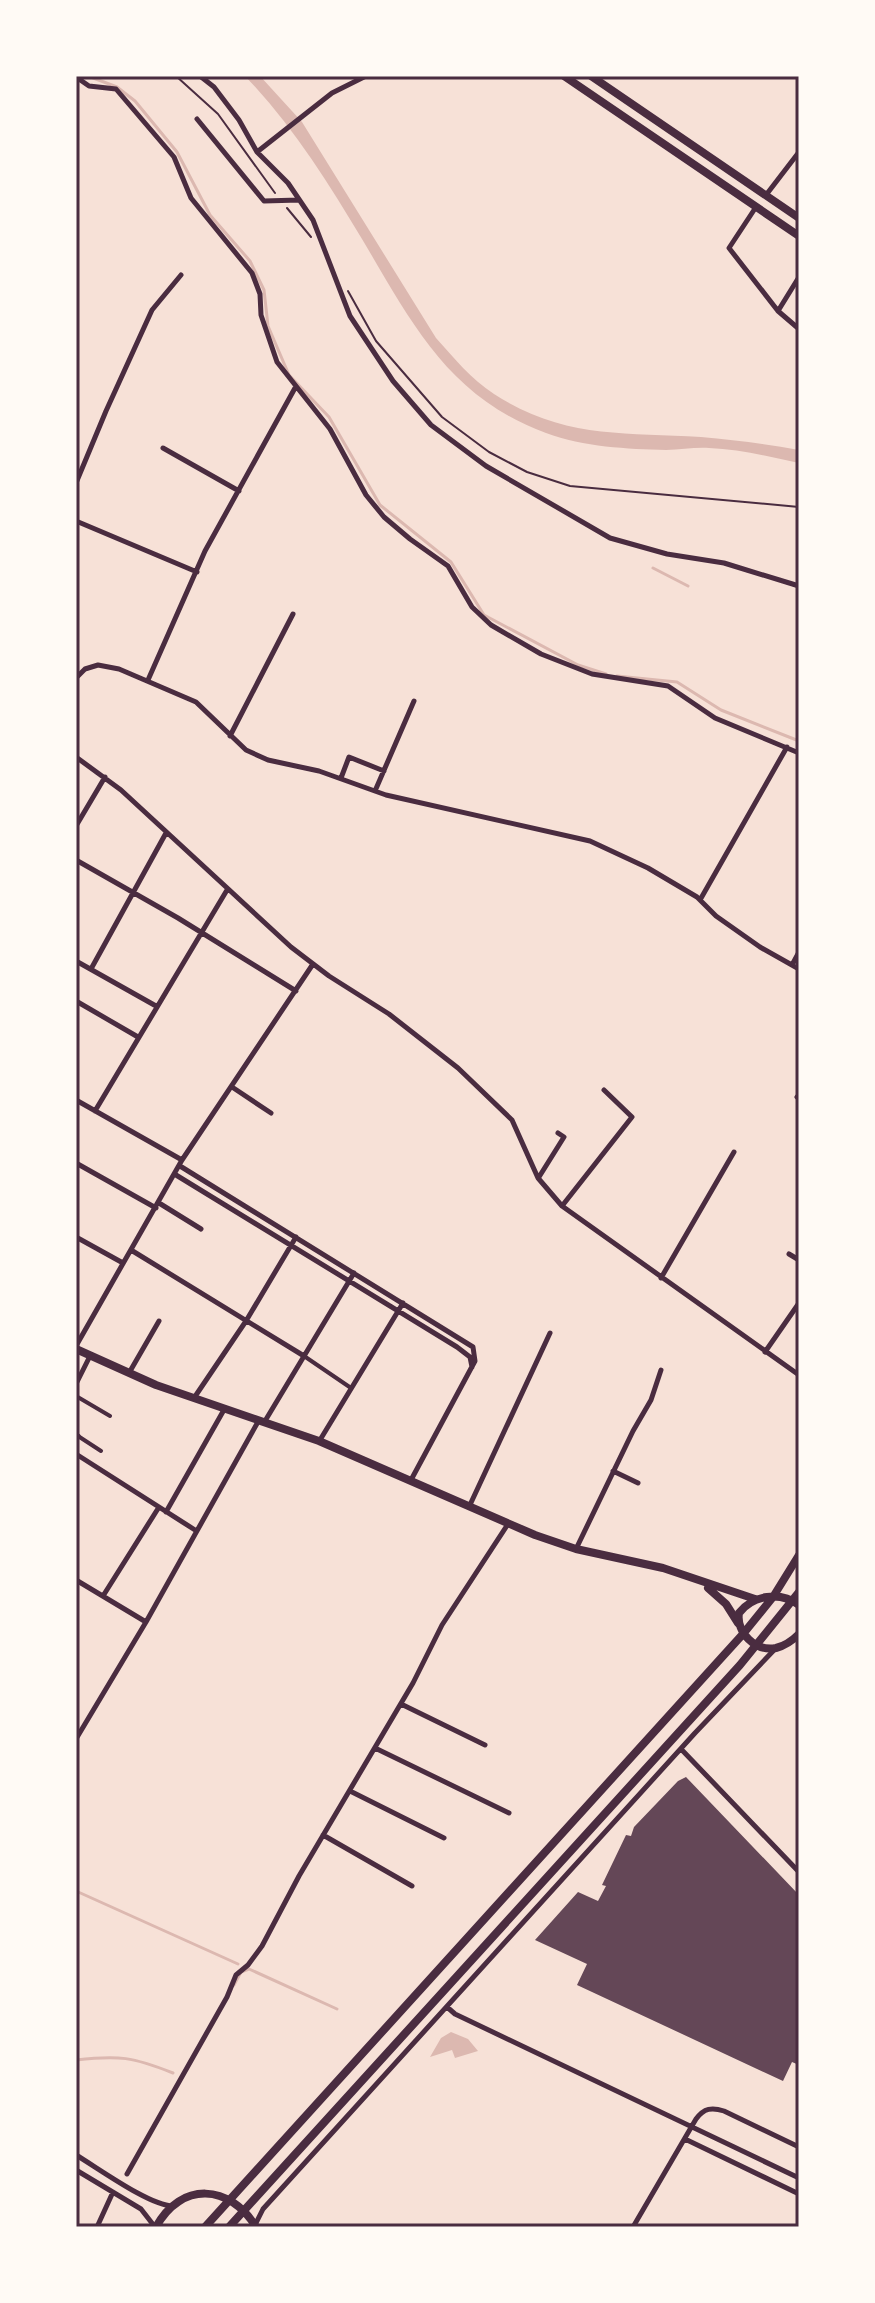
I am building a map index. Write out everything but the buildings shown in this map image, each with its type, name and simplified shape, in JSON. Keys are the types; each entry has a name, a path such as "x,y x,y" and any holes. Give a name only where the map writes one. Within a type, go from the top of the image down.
{"main road":[{"path":"564,76 799,236"},
{"path":"591,76 799,218"},
{"path":"76,1348 128,1374 319,1441 508,1524 576,1549 663,1568 755,1599 773,1597 796,1603"},
{"path":"205,2227 743,1634 773,1597 799,1555"},
{"path":"702,1583 726,1604 743,1634 758,1645 799,1643"},
{"path":"229,2227 796,1603 799,1592"},
{"path":"738,1623 739,1613 755,1599"},
{"path":"781,1646 799,1634"},
{"path":"155,2227 174,2206 202,2194 215,2193 230,2199 255,2226"}],"street":[{"path":"200,76 214,87 239,120 257,152 288,183 313,220 350,316 393,381 431,425 486,466 610,538 667,554 724,563 799,586"},
{"path":"257,152 332,93 366,76"},
{"path":"76,77 89,86 116,89 174,157 191,198 252,273 260,294 261,315 268,341 277,362 330,429 366,495 384,517 448,566 472,607 491,625 541,654 592,674 668,686 715,718 799,753"},
{"path":"197,119 264,201 299,200"},
{"path":"766,195 799,152"},
{"path":"756,207 729,248 778,311 799,329"},
{"path":"76,483 152,310 181,275"},
{"path":"778,311 799,277"},
{"path":"148,680 197,572 295,388"},
{"path":"163,448 239,491"},
{"path":"76,521 197,572"},
{"path":"230,736 293,614"},
{"path":"76,678 85,669 98,665 119,669 196,702 246,750 268,760 319,771 375,791 461,813 590,841 648,868 700,900 716,916 760,947 799,969"},
{"path":"375,791 414,701"},
{"path":"700,900 787,747"},
{"path":"76,757 105,777 227,890 313,964 430,1043 512,1120 538,1178 562,1206 799,1375"},
{"path":"341,778 349,757 384,771"},
{"path":"76,826 105,777"},
{"path":"91,969 166,833"},
{"path":"76,860 296,991"},
{"path":"95,1111 227,890"},
{"path":"792,965 799,952"},
{"path":"76,961 156,1006"},
{"path":"76,1348 181,1163 313,964"},
{"path":"76,1001 138,1037"},
{"path":"232,1087 271,1113"},
{"path":"562,1206 632,1117 604,1090"},
{"path":"76,1100 470,1343 476,1356 472,1368 411,1480"},
{"path":"538,1178 564,1137 558,1133"},
{"path":"661,1278 734,1152"},
{"path":"76,1164 201,1229"},
{"path":"176,1175 466,1353 472,1368"},
{"path":"76,1237 123,1263"},
{"path":"194,1398 246,1321 296,1237"},
{"path":"131,1250 351,1388"},
{"path":"789,1254 799,1260"},
{"path":"76,1739 146,1622 195,1530 354,1273"},
{"path":"319,1441 403,1303"},
{"path":"765,1352 799,1303"},
{"path":"128,1374 159,1321"},
{"path":"469,1507 550,1333"},
{"path":"76,1384 90,1356"},
{"path":"576,1549 651,1400 661,1370"},
{"path":"76,1396 110,1416"},
{"path":"166,1512 225,1407"},
{"path":"77,1437 101,1451"},
{"path":"76,1454 195,1530"},
{"path":"613,1471 638,1483"},
{"path":"103,1596 159,1507"},
{"path":"127,2174 227,1997 236,1975 262,1946 401,1704 442,1625 508,1524"},
{"path":"76,1580 146,1622"},
{"path":"255,2226 263,2209 681,1749 781,1646"},
{"path":"401,1704 485,1745"},
{"path":"375,1748 509,1813"},
{"path":"681,1749 799,1872"},
{"path":"350,1791 444,1838"},
{"path":"323,1835 412,1886"},
{"path":"447,2007 455,2014 799,2178"},
{"path":"633,2227 691,2127 705,2110 717,2108 799,2147"},
{"path":"685,2139 799,2194"},
{"path":"76,2155 148,2199 174,2206"},
{"path":"76,2170 141,2209 155,2227"},
{"path":"97,2227 113,2192"}],"path":[{"path":"176,76 218,114 282,202 326,255"},
{"path":"349,292 376,341 442,417 489,452 527,472 570,486 799,507"}],"shaded area":[{"path":"245,76 260,76 302,122 436,338 470,375 494,394 520,409 570,426 775,446 799,450 799,463 720,449 636,449 575,441 546,433 512,418 483,399 458,378 416,328 308,154"},
{"path":"451,2032 468,2039 478,2051 455,2058 452,2050 430,2057 441,2038"}],"waterway":[{"path":"88,76 117,87 135,101 177,152 210,215 250,261 264,290 268,326 289,375 329,417 380,505 451,562 484,615 578,665 606,674"},
{"path":"653,568 688,586"},
{"path":"617,676 677,682 721,710 799,741"},
{"path":"76,1891 238,1964"},
{"path":"234,1985 241,1972 249,1969 337,2009"},
{"path":"76,2060 126,2059 173,2073"}]}
